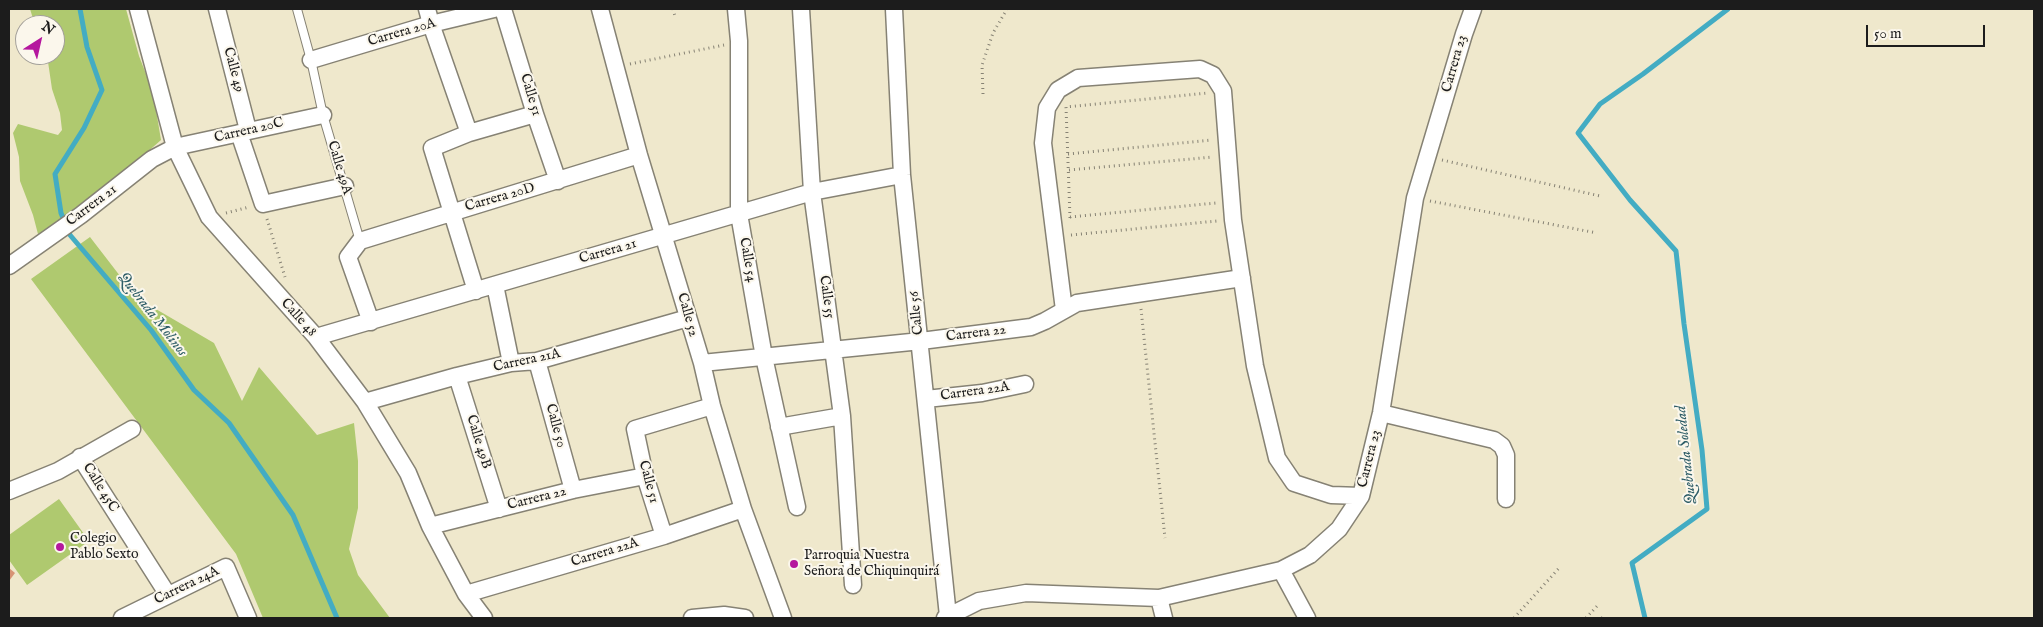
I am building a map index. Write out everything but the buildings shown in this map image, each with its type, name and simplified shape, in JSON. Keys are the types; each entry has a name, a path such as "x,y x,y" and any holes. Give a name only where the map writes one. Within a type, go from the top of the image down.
{"street":[{"name":"Calle 48","path":"138,9 175,147 209,217 316,337 365,402 408,474 430,526 466,594 484,618"},
{"name":"Calle 49","path":"217,9 262,204"},
{"name":"Carrera 20A","path":"311,60 429,16 494,9"},
{"name":"Calle 51","path":"503,9 535,114 558,181"},
{"name":"Calle 52","path":"600,9 639,155 702,364 712,406 743,509 783,618"},
{"name":"Calle 54","path":"736,9 739,41 739,214 764,356 797,507"},
{"name":"Calle 55","path":"801,9 812,192 842,416 853,585"},
{"name":"Calle 56","path":"894,9 902,175 926,399 946,617"},
{"name":"Carrera 23","path":"946,617 979,601 1026,593 1159,598 1281,570 1310,555 1326,543 1339,529 1361,496 1381,413 1415,198 1464,34 1474,9"},
{"path":"429,16 469,133"},
{"path":"1064,310 1043,143 1047,108 1058,90 1078,78 1200,68 1213,75 1223,92 1233,220 1255,366 1276,458 1294,483 1331,496 1361,496"},
{"path":"476,291 432,148 469,133 535,114"},
{"name":"Carrera 20C","path":"175,147 323,115"},
{"name":"Carrera 21","path":"9,266 82,215 152,159 175,147"},
{"name":"Carrera 20D","path":"360,241 639,155"},
{"name":"Carrera 21","path":"316,337 812,192 902,175"},
{"path":"262,204 345,186"},
{"path":"360,241 348,257 371,322"},
{"name":"Carrera 22","path":"702,364 920,341 1031,327 1045,322 1077,303 1242,278"},
{"path":"495,285 510,363"},
{"name":"Carrera 21A","path":"365,402 510,363 537,361 688,318"},
{"name":"Calle 50","path":"537,361 573,490"},
{"name":"Calle 49B","path":"457,376 499,509"},
{"name":"Carrera 22A","path":"926,399 982,393 1025,384"},
{"name":"Calle 51","path":"664,536 645,476 635,429 712,406"},
{"path":"1381,413 1494,440 1502,446 1506,455 1506,499"},
{"path":"780,428 842,416"},
{"path":"9,491 58,471 132,428"},
{"name":"Calle 45C","path":"80,457 168,595"},
{"name":"Carrera 22","path":"430,526 573,490 645,476"},
{"name":"Carrera 22A","path":"466,594 664,536 743,509"},
{"name":"Carrera 24A","path":"122,618 226,567 248,618"},
{"path":"1281,570 1307,618"},
{"path":"1159,598 1164,618"},
{"path":"692,618 724,615 744,618"}],"lane":[{"name":"Calle 49A","path":"297,9 323,115 360,241"}],"path":[{"path":"673,9 675,16"},
{"path":"983,94 982,65 993,34 1007,9"},
{"path":"616,67 739,41"},
{"path":"1072,244 1066,108 1223,92"},
{"path":"1068,154 1227,139"},
{"path":"1069,170 1229,156"},
{"path":"1428,157 1600,196"},
{"path":"1415,198 1597,233"},
{"path":"1070,217 1232,201"},
{"path":"209,217 262,204 285,278"},
{"path":"1071,235 1233,220"},
{"path":"1139,294 1165,538"},
{"path":"1514,618 1560,567"},
{"path":"1586,618 1598,605"}],"green space":[{"path":"30,9 126,9 139,56 153,92 161,140 135,163 39,238 33,215 20,181 19,157 13,133 18,124 58,135 62,130 60,113 52,89 48,65 65,65 65,15 32,15"},
{"path":"90,237 137,298 214,343 242,401 259,367 317,435 354,423 358,461 358,508 349,549 358,575 390,618 263,618 236,554 31,279"},
{"path":"59,499 89,541 27,585 9,560 9,535"}],"waterway":[{"name":"Quebrada Molinos","path":"80,9 87,47 102,90 84,128 55,174 61,213 70,235 151,330 194,390 229,423 293,515 337,618"},
{"name":"Quebrada Soledad","path":"1645,618 1632,563 1707,509 1702,450 1684,324 1676,251 1630,200 1578,133 1600,104 1643,74 1728,9"}],"place":[{"name":"Colegio Pablo Sexto","path":"60,547"},
{"name":"Parroquia Nuestra Señora de Chiquinquirá","path":"794,564"}]}
